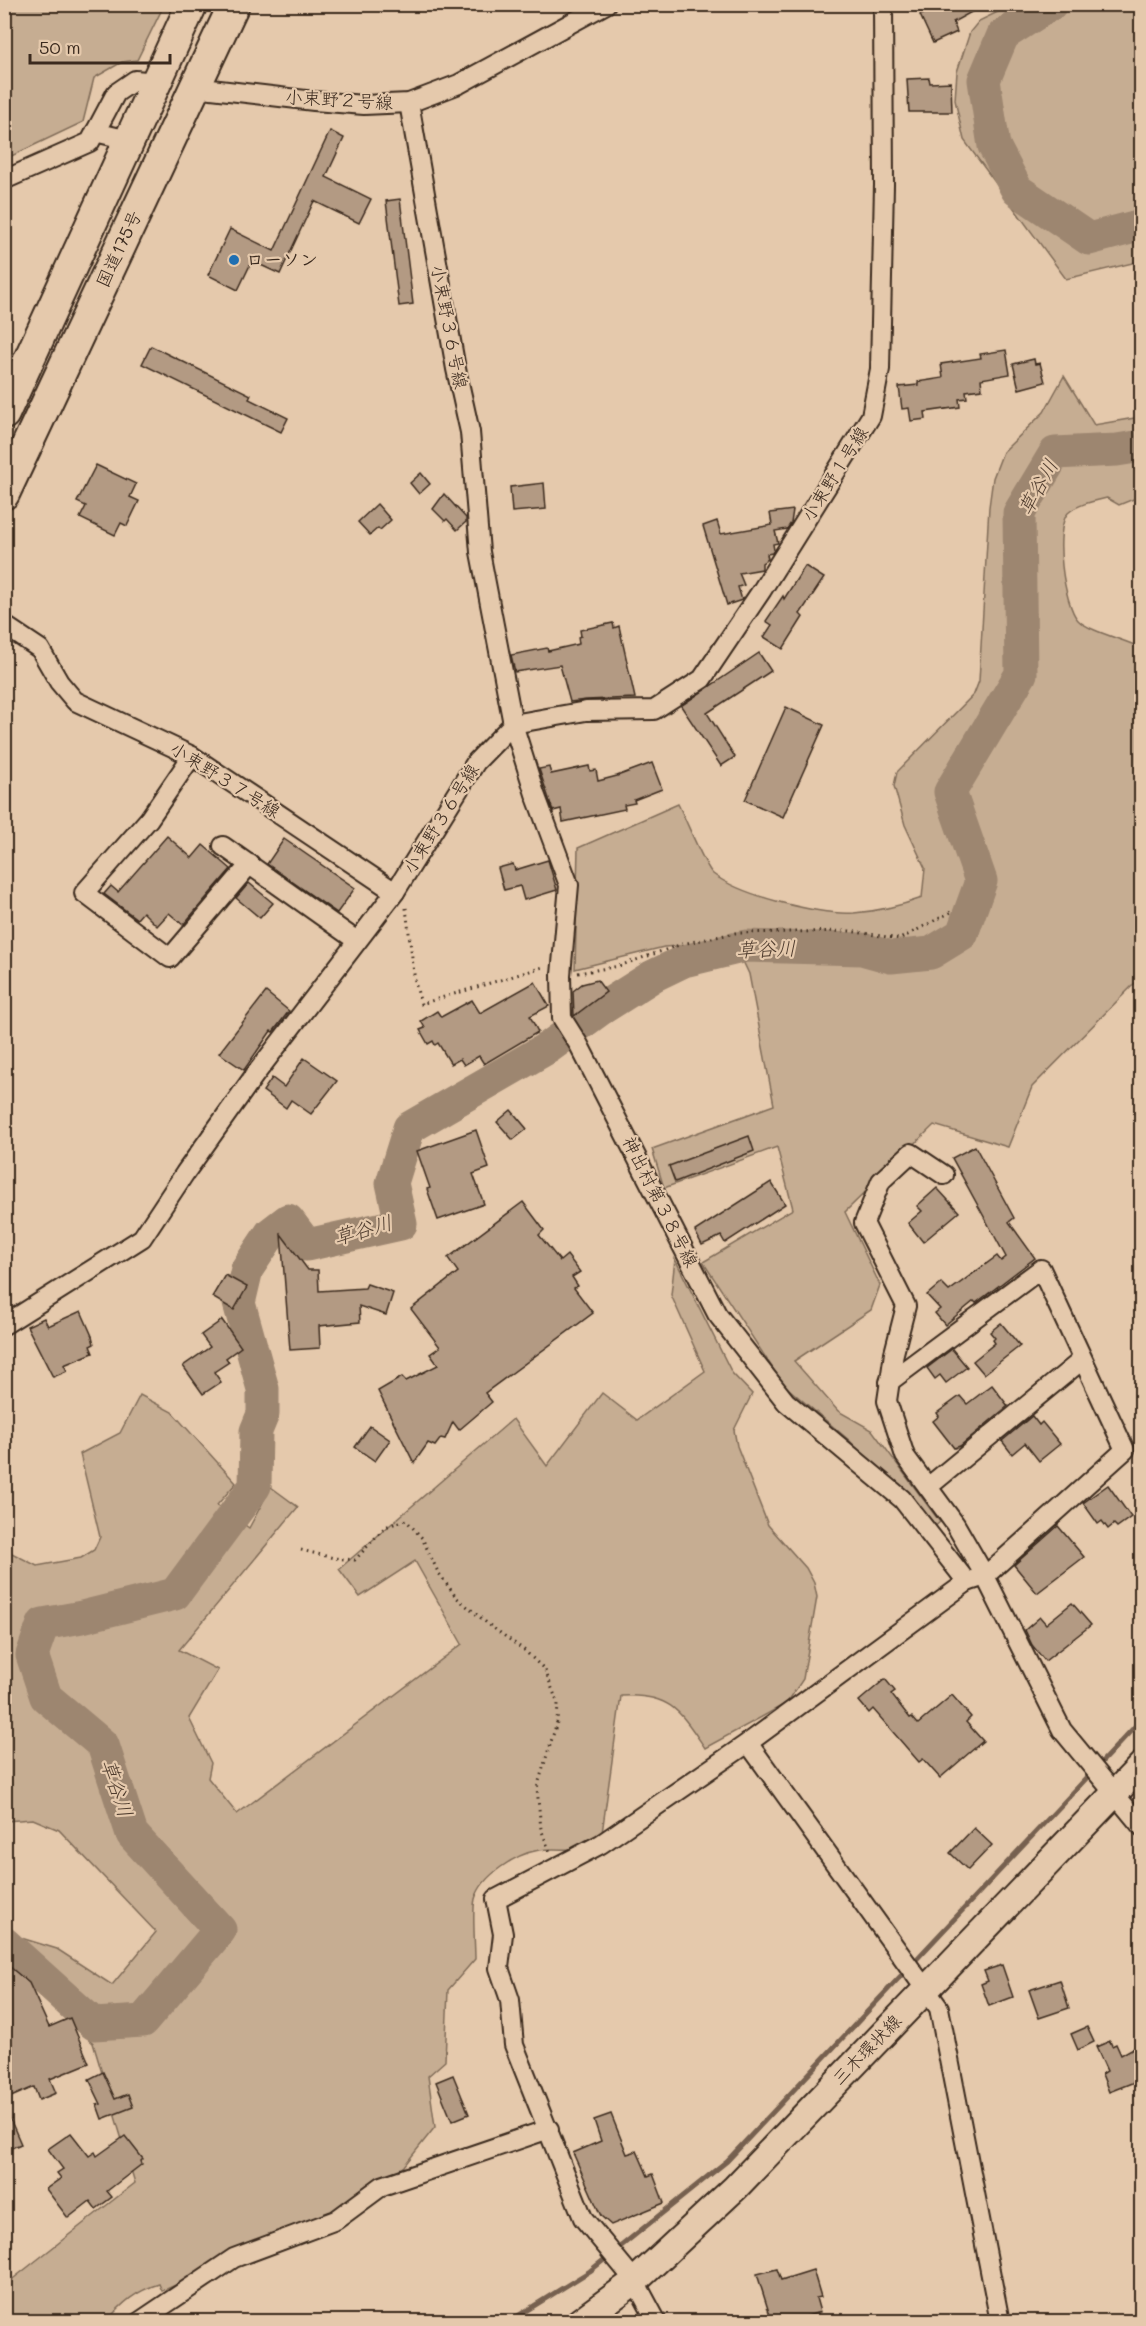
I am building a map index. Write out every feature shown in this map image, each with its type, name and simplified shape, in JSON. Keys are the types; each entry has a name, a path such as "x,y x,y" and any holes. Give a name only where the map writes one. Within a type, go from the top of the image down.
{"highway":[{"name":"国道175号","path":"4,414 192,4"},
{"name":"国道175号","path":"4,494 234,4"}],"main road":[{"name":"三木環状線","path":"579,2322 635,2281 735,2188 1142,1765"}],"street":[{"name":"小束野２号線","path":"194,87 364,105 409,103 459,84 581,10 606,4"},
{"name":"小束野１号線","path":"513,724 586,711 654,710 702,679 762,590 871,416 880,369 884,185 883,4"},
{"path":"4,180 90,142 116,93 135,80 157,82"},
{"name":"小束野３６号線","path":"4,1325 142,1238 240,1096 399,886 476,762 513,724 480,552 470,432 456,369 409,103"},
{"path":"95,132 116,137 124,154"},
{"name":"小束野３７号線","path":"4,625 40,649 59,682 75,701 192,756 399,886"},
{"name":"神出村第３８号線","path":"513,724 535,794 569,885 561,975 562,1018 579,1045 717,1314 786,1402 902,1499 967,1581"},
{"path":"192,756 149,819 84,893 170,958 249,864"},
{"path":"223,846 357,941"},
{"path":"944,1175 911,1153 881,1181 864,1223 906,1306 887,1401 905,1456 955,1524 985,1576 1062,1730 1142,1827"},
{"path":"657,2322 635,2281 583,2218 514,2045 510,2000 499,1968 504,1934 496,1899 601,1844 748,1743 967,1581 985,1576 1125,1450 1041,1269 889,1382"},
{"path":"928,1487 1082,1360"},
{"path":"748,1743 939,2008 1000,2322"},
{"path":"139,2322 234,2258 336,2220 382,2186 549,2129"}],"path":[{"path":"399,886 415,982 421,1004 543,967 561,975 619,966 682,944 735,933 850,931 900,939 951,912"},
{"path":"301,1550 334,1558 355,1560 385,1527 406,1520 422,1538 438,1572 456,1597 524,1650 545,1670 558,1704 557,1722 537,1788 541,1829 557,1867"}],"shaded area":[{"path":"5,4 164,5 137,60 122,62 94,78 83,122 5,159"},
{"path":"1012,5 1141,5 1141,261 1066,279 964,140 955,100 957,72 970,32 979,21"},
{"path":"1064,376 1094,425 1141,417 1141,496 1119,505 1107,498 1076,507 1068,513 1064,522 1061,550 1068,599 1078,620 1090,628 1141,648 1141,977 1032,1087 1008,1147 934,1125 845,1212 880,1285 871,1310 794,1361 838,1411 872,1430 940,1522 932,1529 850,1441 783,1384 703,1262 793,1209 777,1147 664,1188 652,1149 774,1105 749,974 734,942 664,947 575,969 578,848 678,804 709,870 742,890 802,907 839,913 897,906 922,898 925,868 905,825 894,786 897,772 974,694 979,681 989,507 993,478 1003,452 1044,412"},
{"path":"675,1259 732,1373 752,1394 734,1430 737,1446 768,1525 806,1568 814,1583 817,1597 803,1679 787,1703 705,1748 680,1714 663,1701 638,1696 621,1696 602,1833 588,1846 539,1850 520,1856 492,1874 479,1890 475,1899 474,1911 475,1959 448,1990 445,2061 428,2076 435,2127 404,2166 331,2217 162,2291 159,2284 143,2290 124,2303 107,2321 5,2321 5,2285 135,2183 93,2043 5,1962 5,1933 57,1949 112,1985 156,1932 59,1830 33,1819 5,1821 4,1549 37,1566 81,1558 94,1550 100,1537 80,1454 120,1433 140,1395 172,1412 236,1483 217,1505 249,1528 271,1487 298,1507 179,1650 218,1670 189,1718 211,1763 208,1778 237,1814 462,1644 415,1561 360,1597 339,1569 513,1419 547,1466 602,1393 637,1420 705,1371 671,1295"}],"building":[{"path":"918,4 986,4 953,22 957,32 933,43 920,15 923,14"},
{"path":"929,78 930,83 951,82 952,112 909,112 907,79"},
{"path":"330,131 344,138 326,177 371,199 359,223 314,201 280,274 252,261 238,290 208,275 230,229 274,251"},
{"path":"400,199 413,304 399,306 386,201"},
{"path":"151,346 251,395 249,399 288,418 281,432 142,364"},
{"path":"1006,350 1010,374 981,379 982,389 966,391 967,398 959,399 960,407 925,412 926,419 911,421 909,408 902,409 899,387 918,385 918,382 943,378 941,364 981,358 980,354"},
{"path":"1034,359 1035,364 1040,363 1045,382 1019,389 1013,364"},
{"path":"96,465 136,484 130,497 139,501 127,526 121,523 115,535 80,518 86,506 77,502"},
{"path":"421,473 430,484 419,494 410,483"},
{"path":"544,483 546,509 512,512 510,487"},
{"path":"444,494 466,518 466,522 457,530 433,509"},
{"path":"377,504 391,520 370,535 358,522"},
{"path":"793,510 791,523 787,529 775,531 778,543 773,544 774,550 767,554 768,559 762,563 762,569 739,573 744,585 738,587 742,600 727,605 703,526 717,521 721,534 772,525 770,513"},
{"path":"805,566 824,578 800,614 803,617 783,649 764,637 772,625 766,621 783,596 784,599"},
{"path":"613,623 614,628 619,626 635,698 570,702 560,665 515,672 511,655 547,648 548,651 579,644 580,630"},
{"path":"759,653 771,671 707,713 735,757 721,766 681,706"},
{"path":"786,707 824,725 783,817 745,800"},
{"path":"652,763 662,789 634,800 635,803 624,805 625,809 563,822 561,809 553,811 539,769 549,767 551,774 589,766 590,771 596,770 598,781"},
{"path":"167,836 192,858 203,845 231,869 183,925 169,913 157,926 143,912 137,919 104,894 111,886 118,892"},
{"path":"284,839 355,888 337,913 267,864"},
{"path":"548,860 557,890 524,900 520,886 504,890 498,868 513,864 515,870"},
{"path":"249,883 273,903 260,918 236,898"},
{"path":"597,980 606,992 574,1016 573,991 582,984"},
{"path":"535,982 549,1006 530,1016 538,1032 484,1064 479,1056 464,1065 460,1059 451,1064 438,1043 435,1045 433,1041 428,1044 420,1030 425,1028 421,1021 437,1011 441,1017 472,1000 480,1013"},
{"path":"266,992 289,1011 273,1032 271,1031 244,1070 219,1053"},
{"path":"304,1058 337,1081 311,1114 291,1100 286,1108 263,1091 272,1078 284,1087"},
{"path":"511,1110 527,1129 513,1140 497,1122"},
{"path":"476,1130 489,1168 473,1174 484,1204 438,1220 417,1151"},
{"path":"749,1136 754,1151 675,1182 669,1166"},
{"path":"975,1146 1014,1218 1009,1222 1035,1258 976,1303 974,1301 945,1325 935,1313 940,1309 927,1295 941,1283 949,1291 997,1256 1001,1261 1006,1257 952,1158"},
{"path":"771,1182 785,1204 725,1243 721,1236 702,1245 695,1231"},
{"path":"937,1188 959,1212 923,1242 908,1223 922,1211 917,1206"},
{"path":"523,1202 544,1230 539,1235 560,1261 567,1255 580,1272 572,1277 578,1286 574,1288 593,1313 485,1393 492,1402 459,1430 453,1422 445,1439 441,1438 435,1446 428,1443 414,1463 378,1391 402,1377 406,1381 438,1365 430,1354 440,1347 411,1309 458,1272 448,1258"},
{"path":"281,1234 308,1270 318,1270 319,1291 365,1288 367,1284 393,1293 386,1315 359,1306 360,1322 319,1326 320,1348 290,1350"},
{"path":"225,1275 247,1287 234,1310 212,1297"},
{"path":"81,1311 92,1336 94,1344 90,1346 93,1353 64,1365 67,1371 53,1377 27,1326 44,1318 48,1326"},
{"path":"222,1320 241,1347 226,1358 229,1362 214,1372 221,1382 203,1394 183,1366 210,1347 201,1335"},
{"path":"1001,1323 1020,1346 984,1374 973,1361 995,1343 993,1340 995,1338 990,1332"},
{"path":"952,1349 967,1367 946,1383 940,1375 935,1379 927,1368"},
{"path":"992,1385 1008,1406 960,1446 954,1448 933,1421 939,1416 937,1413 960,1396 967,1404"},
{"path":"1032,1416 1039,1425 1042,1422 1060,1444 1039,1461 1025,1443 1012,1454 1002,1441"},
{"path":"370,1426 390,1440 375,1461 355,1447"},
{"path":"1108,1485 1131,1517 1117,1527 1114,1524 1108,1529 1102,1521 1098,1524 1083,1503"},
{"path":"1058,1526 1084,1557 1037,1593 1014,1565"},
{"path":"1072,1603 1091,1625 1045,1661 1032,1645 1025,1630 1040,1617 1046,1624"},
{"path":"885,1679 895,1691 891,1694 910,1718 912,1717 918,1724 952,1695 971,1717 966,1722 983,1741 940,1778 923,1759 919,1762 873,1709 869,1713 859,1701"},
{"path":"974,1828 992,1845 968,1870 950,1853"},
{"path":"4,1962 29,1983 49,2027 70,2018 89,2063 50,2079 56,2093 39,2100 34,2087 4,2100"},
{"path":"1002,1965 1013,1997 989,2006 981,1984 988,1981 984,1971"},
{"path":"1060,1980 1069,2008 1039,2018 1029,1990"},
{"path":"1087,2027 1094,2042 1078,2050 1071,2034"},
{"path":"1110,2041 1112,2046 1116,2044 1121,2055 1142,2043 1142,2079 1109,2092 1102,2074 1107,2071 1096,2047"},
{"path":"103,2072 115,2099 128,2094 133,2107 102,2119 97,2105 101,2104 89,2079"},
{"path":"453,2075 469,2114 452,2121 436,2082"},
{"path":"4,2105 21,2144 4,2151"},
{"path":"611,2114 627,2154 637,2151 648,2176 653,2174 664,2203 611,2225 601,2216 573,2153 601,2141 594,2120"},
{"path":"71,2133 89,2156 95,2152 97,2156 125,2136 143,2159 142,2164 107,2191 112,2197 96,2209 90,2201 68,2218 46,2189 61,2178 57,2173 63,2169 48,2149"},
{"path":"777,2269 781,2280 813,2270 821,2297 816,2298 820,2312 789,2322 772,2322 757,2274"}],"waterway":[{"name":"草谷川","path":"1051,4 1003,35 984,80 994,146 1017,190 1089,239 1142,225"},
{"name":"草谷川","path":"4,1943 94,2024 143,2021 220,1930 132,1834 103,1745 46,1697 32,1655 43,1624 82,1617 175,1594 255,1486 256,1431 263,1414 263,1389 239,1303 247,1269 271,1233 288,1220 307,1245 401,1224 392,1183 409,1128 549,1047 601,1009 653,976 684,961 746,946 862,949 891,957 931,953 962,934 981,881 950,792 1021,674 1019,513 1055,453 1117,450 1142,446"},
{"path":"508,2322 590,2271 727,2161 1142,1719"}],"place":[{"name":"ローソン","path":"234,260"}]}
